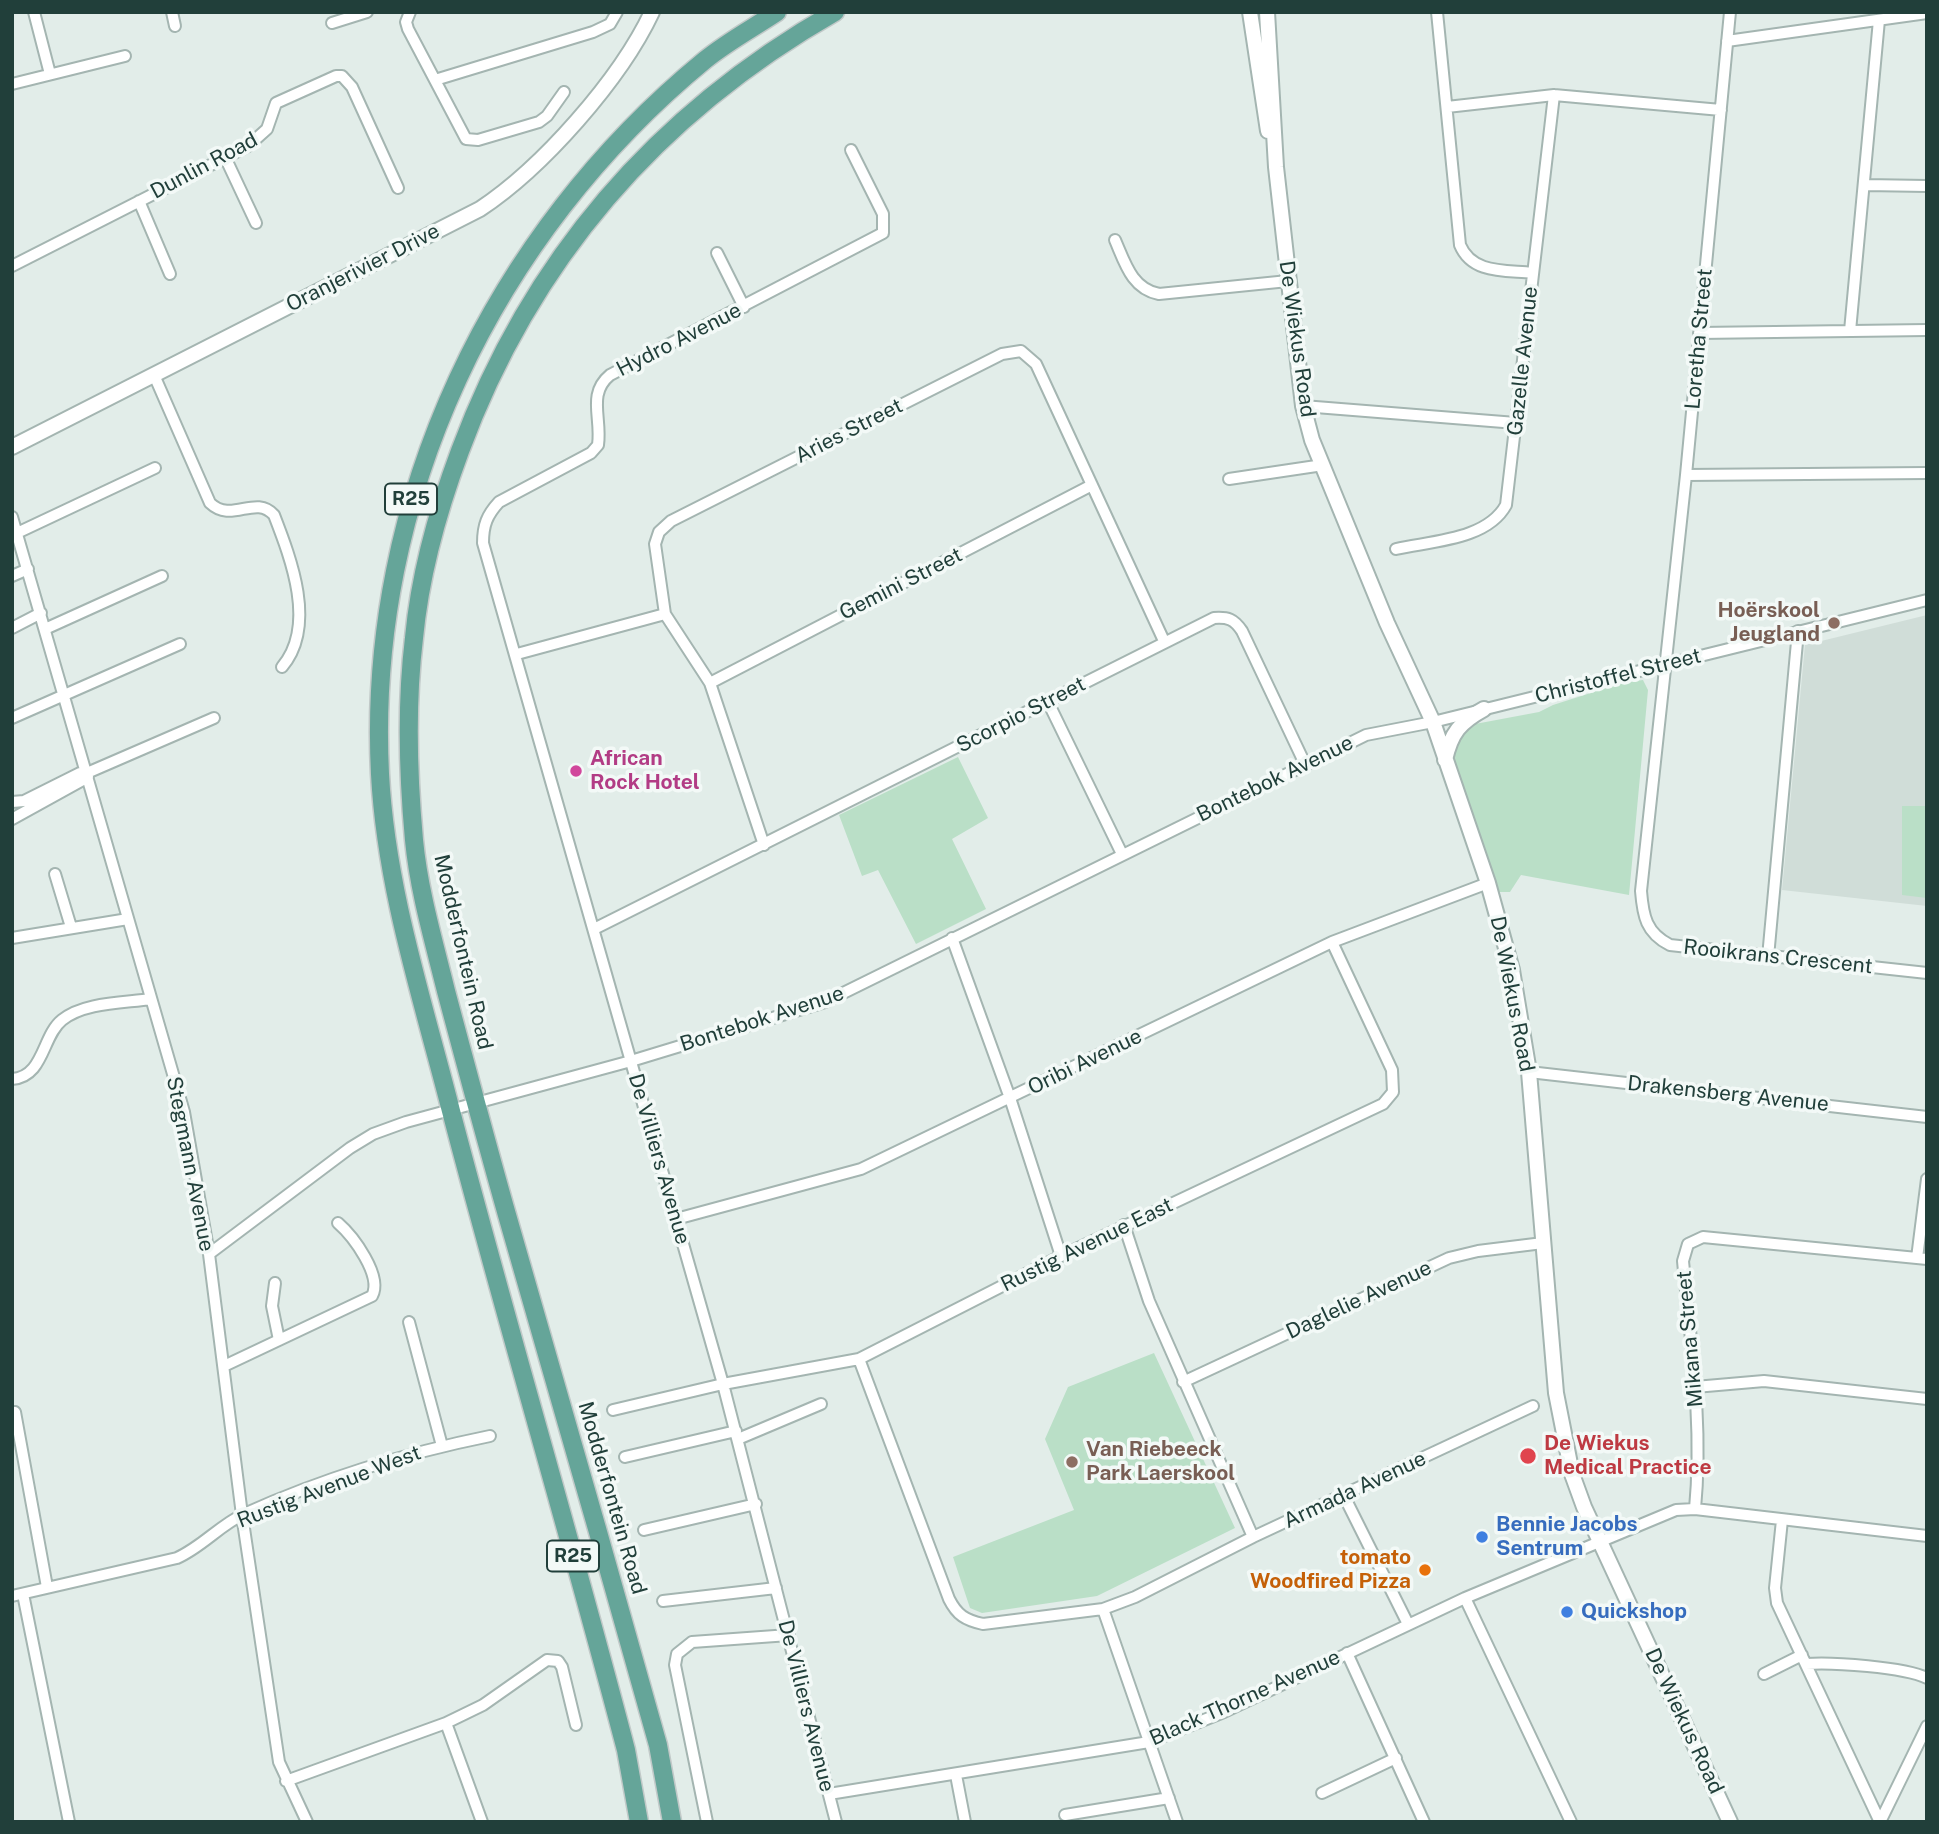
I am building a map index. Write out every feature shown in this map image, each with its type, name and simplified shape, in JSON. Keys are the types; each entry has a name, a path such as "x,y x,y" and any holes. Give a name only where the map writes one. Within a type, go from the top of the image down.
{"main road":[{"name":"R25","path":"639,1822 626,1750 451,1110 399,908 386,839 380,776 378,702 383,632 394,568 415,486 450,392 480,331 532,246 580,184 659,100 710,56 777,12"},
{"name":"Modderfontein Road","path":"672,1822 658,1745 475,1103 426,914 415,844 411,781 409,706 414,636 424,572 446,490 476,408 498,360 558,261 605,198 697,106 757,61 835,12"}],"street":[{"path":"34,12 50,74"},
{"path":"172,12 175,26"},
{"path":"332,23 366,12"},
{"path":"410,12 406,22 408,29 463,136 471,141 539,122 547,116 564,92"},
{"path":"435,80 593,32 610,24 617,12"},
{"name":"Oranjerivier Drive","path":"12,447 480,209 536,163 596,96 626,57 652,12"},
{"name":"De Wiekus Road","path":"1250,12 1262,97 1276,167"},
{"name":"De Wiekus Road","path":"1267,12 1276,167 1303,406 1323,466 1387,623 1433,722 1444,762 1488,883 1512,970 1529,1072 1563,1437 1572,1474 1601,1543 1730,1822"},
{"path":"1437,12 1460,245 1464,255 1484,268 1532,273"},
{"name":"Loretha Street","path":"1664,665 1686,475 1730,12"},
{"path":"1727,41 1927,13"},
{"path":"1850,331 1879,20"},
{"path":"12,84 125,55"},
{"name":"Dunlin Road","path":"12,266 260,139 267,129 276,103 329,77 342,76 352,87 398,188"},
{"path":"1447,107 1554,95 1721,110"},
{"name":"Gazelle Avenue","path":"1396,549 1479,530 1501,514 1509,493 1554,95"},
{"name":"Hydro Avenue","path":"499,502 591,453 598,445 596,394 599,384 610,375 879,237 885,220 851,150"},
{"path":"225,157 256,223"},
{"path":"1865,185 1927,186"},
{"path":"139,201 170,274"},
{"path":"1115,240 1130,273 1147,292 1159,294 1288,281"},
{"path":"717,253 744,307"},
{"path":"1699,333 1927,330"},
{"name":"Aries Street","path":"665,614 654,544 659,532 671,521 1002,354 1021,351 1030,355 1092,485"},
{"path":"154,375 210,503 217,510 228,513 258,505 267,508 274,515 297,588 299,606 293,649 282,667"},
{"path":"1303,406 1516,423"},
{"path":"1229,479 1323,466"},
{"path":"16,535 155,468"},
{"path":"1686,475 1927,474"},
{"path":"1092,485 1164,641"},
{"name":"Gemini Street","path":"710,683 1092,485"},
{"name":"De Villiers Avenue","path":"499,502 489,513 483,527 483,543 517,654 723,1384 836,1822"},
{"name":"Stegmann Avenue","path":"12,517 184,1112 209,1254 242,1515 279,1762 307,1822"},
{"path":"12,576 28,569"},
{"path":"46,629 162,576"},
{"name":"Christoffel Street","path":"1433,722 1927,600"},
{"path":"12,628 41,614"},
{"path":"517,654 665,614 710,683 764,845"},
{"name":"Scorpio Street","path":"594,929 1214,618 1225,617 1236,622 1305,764"},
{"path":"1768,957 1798,631"},
{"path":"12,718 180,644"},
{"name":"Rooikrans Crescent","path":"1664,665 1641,891 1643,915 1657,939 1670,945 1927,974"},
{"path":"1048,702 1122,854"},
{"path":"1444,762 1453,733 1464,721 1485,709"},
{"path":"12,802 24,801 214,718"},
{"name":"Bontebok Avenue","path":"209,1254 350,1148 373,1134 406,1122 631,1061 825,1002 1366,734 1433,722"},
{"path":"12,819 87,774"},
{"path":"55,874 71,927"},
{"name":"Oribi Avenue","path":"676,1220 861,1169 1332,942 1488,883"},
{"path":"12,938 128,919"},
{"path":"952,938 1010,1098 1061,1256"},
{"name":"Rustig Avenue East","path":"613,1410 723,1384 859,1359 1124,1225 1389,1099 1394,1086 1392,1070 1332,942"},
{"path":"12,1079 22,1078 33,1070 63,1019 88,1009 151,999"},
{"name":"Drakensberg Avenue","path":"1529,1072 1927,1117"},
{"path":"1922,1258 1927,1179"},
{"path":"224,1366 368,1298 374,1291 369,1269 348,1231 338,1223"},
{"path":"1124,1225 1149,1301 1253,1537"},
{"name":"Mikana Street","path":"1695,1509 1698,1457 1695,1387 1683,1261 1684,1251 1693,1240 1703,1237 1922,1258"},
{"name":"Daglelie Avenue","path":"1183,1382 1449,1258 1478,1251 1543,1243"},
{"path":"275,1283 272,1306 279,1340"},
{"path":"409,1322 442,1446"},
{"name":"Armada Avenue","path":"859,1359 957,1613 968,1621 983,1624 1103,1609 1135,1597 1253,1537 1533,1406"},
{"path":"1695,1387 1764,1381 1927,1399"},
{"path":"625,1457 736,1435 821,1404"},
{"path":"15,1412 47,1587"},
{"name":"Rustig Avenue West","path":"18,1595 177,1558 190,1552 242,1515 374,1465 490,1436"},
{"path":"1344,1496 1408,1624"},
{"path":"645,1530 756,1504"},
{"name":"Black Thorne Avenue","path":"829,1794 1149,1742 1224,1712 1465,1598 1676,1510 1695,1509 1927,1536"},
{"path":"1782,1520 1775,1588 1777,1603 1880,1822"},
{"path":"663,1601 776,1588"},
{"path":"18,1595 69,1822"},
{"path":"1465,1598 1571,1822"},
{"path":"1103,1609 1177,1822"},
{"path":"707,1822 675,1665 677,1654 692,1642 789,1636"},
{"path":"1347,1653 1424,1822"},
{"path":"286,1781 446,1723 483,1705 547,1660 553,1659 562,1667 576,1725"},
{"path":"1764,1674 1804,1659 1911,1673 1927,1678"},
{"path":"446,1723 482,1822"},
{"path":"1880,1822 1927,1726"},
{"path":"1321,1793 1396,1758"},
{"path":"956,1775 965,1822"},
{"path":"1065,1815 1169,1798"}],"shaded area":[{"name":"Hoërskool Jeugland","path":"1927,615 1927,906 1782,890 1805,645"}],"green space":[{"path":"1643,680 1648,690 1629,895 1521,875 1510,892 1499,892 1450,761 1462,730 1475,724 1539,712 1622,683"},
{"path":"958,757 988,818 952,839 986,909 916,944 878,870 862,876 839,815"},
{"path":"1902,806 1927,806 1927,898 1902,895"},
{"path":"1154,1353 1235,1528 1097,1596 982,1613 970,1608 953,1557 1074,1510 1045,1439 1068,1387"}],"place":[{"name":"Hoërskool Jeugland","path":"1834,623"},
{"name":"African Rock Hotel","path":"576,771"},
{"name":"De Wiekus Medical Practice","path":"1528,1456"},
{"name":"Van Riebeeck Park Laerskool","path":"1072,1462"},
{"name":"Bennie Jacobs Sentrum","path":"1482,1537"},
{"name":"tomato Woodfired Pizza","path":"1425,1570"},
{"name":"Quickshop","path":"1567,1612"}]}
